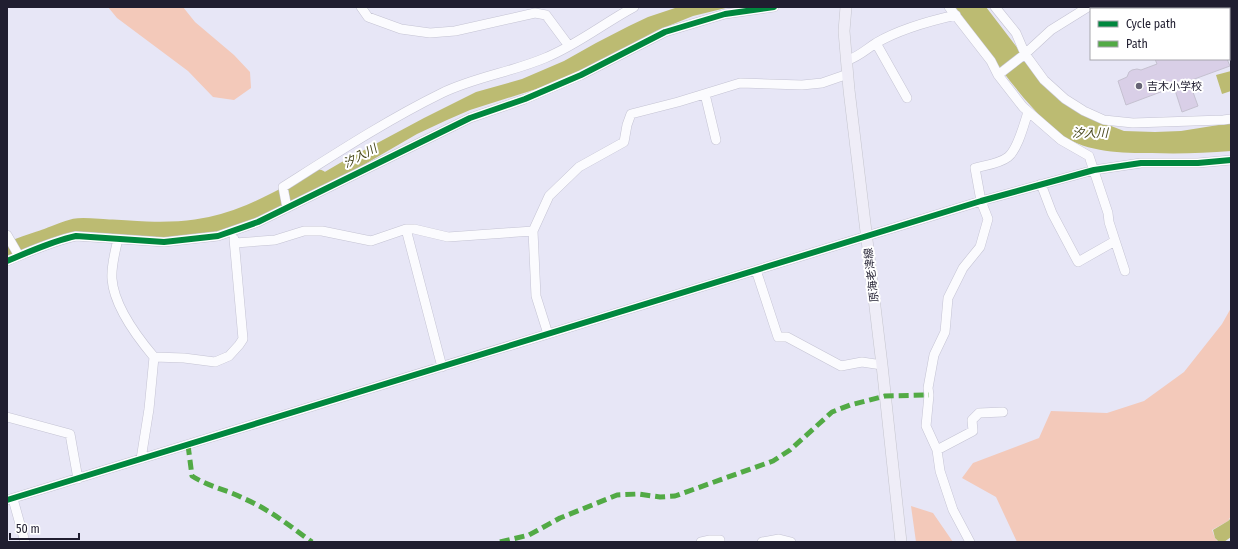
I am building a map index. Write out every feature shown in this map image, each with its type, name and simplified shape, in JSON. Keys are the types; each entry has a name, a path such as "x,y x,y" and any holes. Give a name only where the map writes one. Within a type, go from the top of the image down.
{"main road":[{"name":"原海老津線","path":"846,7 844,31 846,61 882,365 901,542"}],"street":[{"path":"361,7 368,17 401,29 430,33 455,31 535,13 546,15 569,46"},
{"path":"287,208 283,186 389,120 443,92 469,82 516,69 547,58 579,42 619,15 634,7"},
{"path":"7,262 60,240 76,236 164,242 218,236 233,232 258,222 470,118 525,98 581,75 665,32 725,14 774,7"},
{"path":"949,7 991,61 998,75 1028,112 1061,140 1090,156 1125,271"},
{"path":"995,7 1016,34 1024,54 1044,80 1065,99 1084,111 1104,120 1133,123 1231,119"},
{"path":"998,75 1051,30 1088,7"},
{"path":"846,61 858,57 876,43 932,20 956,15"},
{"path":"876,43 907,98"},
{"path":"548,334 536,296 533,231 549,196 559,186 579,167 624,142 627,125 631,114 678,102 740,83 802,85 822,83 848,74"},
{"path":"705,94 716,140"},
{"path":"970,542 953,510 940,470 937,450 926,426 929,395 928,388 934,355 945,332 948,298 963,268 980,247 988,219 981,201 975,168 1001,161 1014,151 1028,112"},
{"path":"25,542 10,500 981,201 1042,184 1094,170 1141,163 1198,163 1231,160"},
{"path":"1042,184 1052,213 1078,262 1115,241"},
{"path":"235,244 275,240 304,231 322,231 372,240 406,229 414,229 448,237 533,231"},
{"path":"406,229 442,367"},
{"path":"154,358 184,358 215,362 229,356 243,339 233,232"},
{"path":"7,235 19,256"},
{"path":"118,239 113,261 112,280 116,294 122,311 134,332 154,358 140,459"},
{"path":"756,270 778,337 787,337 841,366 862,362 882,365"},
{"path":"937,450 973,431 972,420 979,413 1003,412"},
{"path":"7,417 70,434 78,479"},
{"path":"762,542 780,539 791,542"},
{"path":"701,542 710,540 723,541"}],"shaded area":[{"path":"108,7 183,7 195,22 234,55 250,72 251,88 234,100 213,97 188,71 117,18"},
{"path":"1231,308 1231,516 1228,521 1212,530 1218,542 1017,542 996,497 962,478 973,463 1039,438 1051,411 1107,413 1144,401 1184,372 1222,324"},
{"path":"911,506 933,513 953,542 916,542"}],"water":[{"name":"汐入川","path":"678,7 730,7 693,16 656,31 588,68 546,86 470,110 447,120 417,134 360,167 290,204 288,196 311,180 424,118 476,92 522,79 564,61 648,17"},
{"name":"汐入川","path":"955,7 986,7 1025,58 1040,81 1059,100 1088,117 1124,131 1181,131 1231,123 1231,151 1201,153 1117,152 1094,149 1072,141 1061,135 1031,106 1011,82"},
{"path":"1231,71 1231,91 1222,94 1216,75"},
{"path":"1231,518 1231,537 1224,542 1219,542 1215,538 1213,530"}],"building":[{"name":"吉木小学校","path":"1155,60 1227,60 1230,66 1189,81 1198,106 1182,112 1174,87 1126,105 1118,81 1127,77 1129,72 1132,70 1141,70 1157,64"}],"waterway":[{"name":"汐入川","path":"7,252 22,245 79,226 164,230 196,228 213,225 245,215 319,178"}],"marked path":[{"path":"500,542 529,535 560,518 617,495 638,494 660,497 675,496 773,461 790,450 832,412 850,405 885,396 929,395"},
{"path":"188,445 192,476 205,483 254,503 280,519 312,542"}],"cycle path":[{"path":"7,261 49,244 76,236 164,242 218,236 258,222 470,118 525,99 581,75 665,32 725,14 774,7"},
{"path":"7,500 981,201 1094,170 1141,163 1198,163 1231,160"}],"place":[{"name":"吉木小学校","path":"1139,86"}]}
